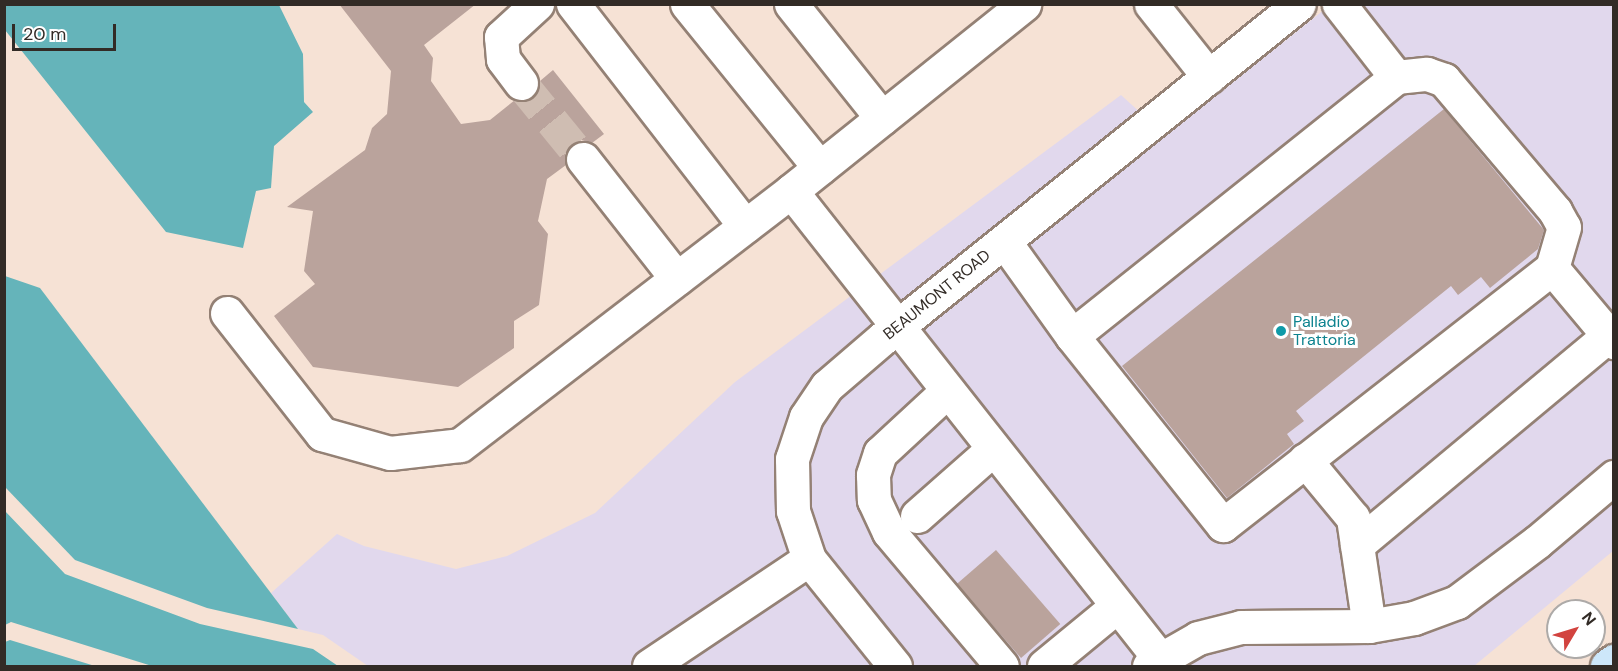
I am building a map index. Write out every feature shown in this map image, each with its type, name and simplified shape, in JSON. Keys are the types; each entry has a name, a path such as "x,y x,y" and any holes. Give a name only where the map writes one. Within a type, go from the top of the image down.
{"main road":[{"path":"1607,666 1614,661"}],"street":[{"path":"521,84 503,59 501,37 537,4"},
{"path":"573,4 745,226"},
{"path":"687,4 820,168"},
{"path":"791,4 882,118"},
{"path":"227,313 322,434 390,453 460,445 791,191 1024,4"},
{"path":"1151,4 1209,77"},
{"name":"BEAUMONT ROAD","path":"895,666 809,559 793,510 792,459 806,417 827,386 897,327 1299,4"},
{"path":"1339,4 1396,77"},
{"path":"1004,241 1072,336 1223,525 1552,268 1564,227 1555,211 1444,80 1427,74 1396,77 1072,336"},
{"path":"583,159 677,279"},
{"path":"791,191 1117,606 1154,662 1198,638 1241,627 1369,626 1414,618 1457,602 1537,542 1614,477"},
{"path":"1357,545 1611,339 1552,268"},
{"path":"947,391 880,453 873,475 874,500 889,532 1002,666"},
{"path":"917,516 993,449"},
{"path":"1305,460 1353,518 1369,626"},
{"path":"649,666 685,656 809,559"},
{"path":"1044,666 1117,606"}],"shaded area":[{"path":"1330,5 1613,5 1613,551 1555,599 1546,599 1546,606 1474,666 368,666 323,635 298,629 271,593 337,534 364,546 456,569 507,556 595,513 735,382 1121,95 1166,136"}],"water":[{"path":"4,5 279,5 303,54 304,102 313,112 274,146 271,188 256,191 243,248 166,232 5,30"},
{"path":"5,276 40,288 298,629 207,608 75,560 5,487"},
{"path":"5,511 65,574 200,624 313,649 338,666 152,666 11,622 5,625"},
{"path":"10,640 95,666 5,666 5,642"}],"building":[{"path":"339,4 476,4 424,45 433,58 431,81 461,124 490,120 515,100 532,98 540,81 553,70 604,134 592,143 581,140 571,145 565,153 566,165 547,179 538,221 548,234 539,305 514,321 514,348 458,387 313,367 274,316 315,284 304,271 313,211 287,207 365,150 372,128 387,114 391,71"},
{"name":"Palladio Trattoria","path":"1444,109 1544,230 1538,249 1490,288 1481,277 1458,295 1451,286 1296,411 1304,421 1287,434 1294,444 1227,498 1122,366"},
{"path":"996,550 1060,624 1021,658 957,584"}],"tunnel":[{"path":"521,83 583,159"}],"place":[{"name":"Palladio Trattoria","path":"1281,331"}]}
